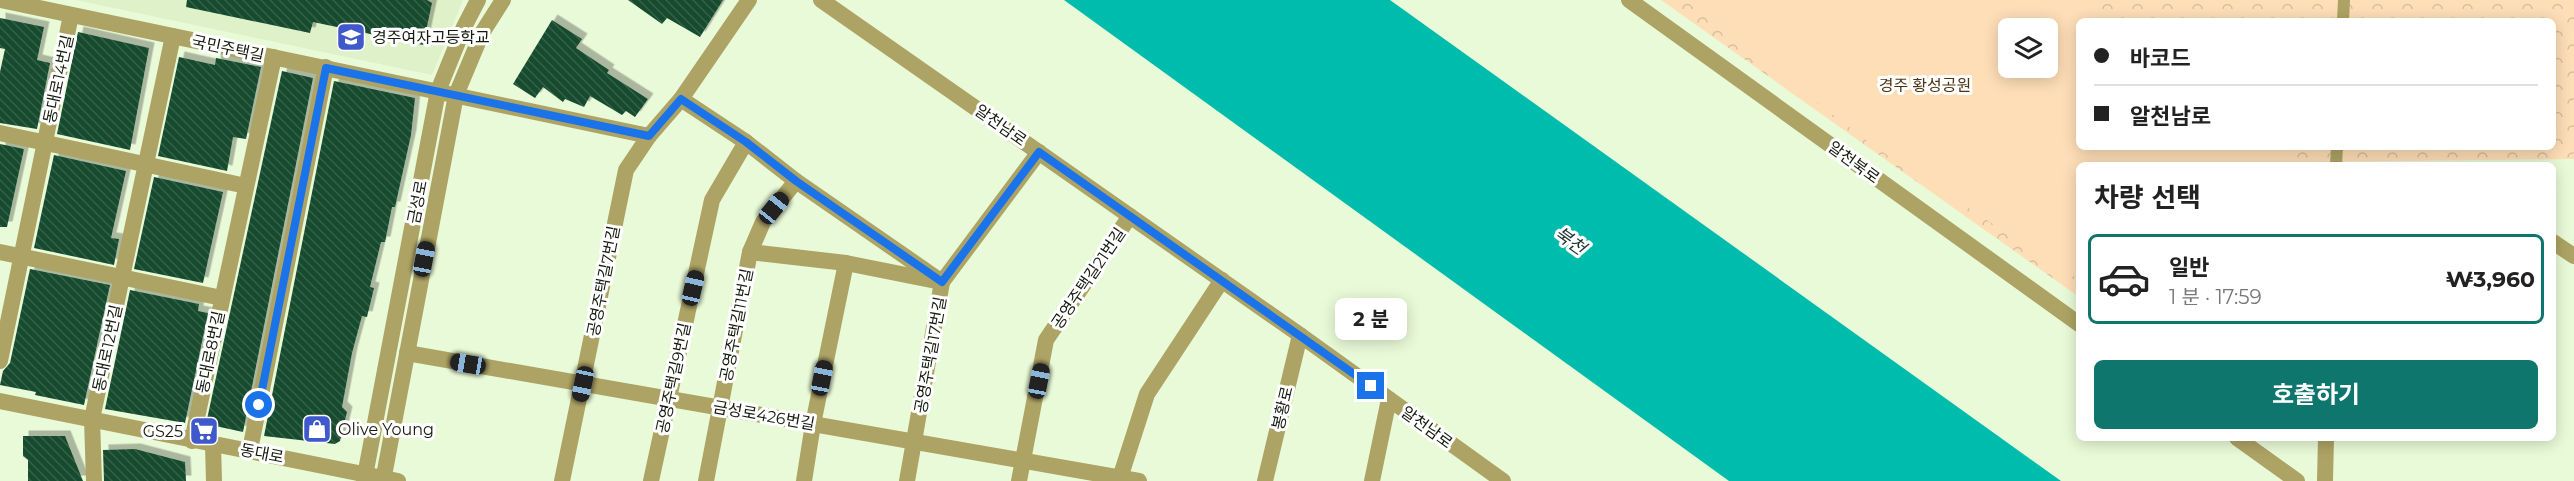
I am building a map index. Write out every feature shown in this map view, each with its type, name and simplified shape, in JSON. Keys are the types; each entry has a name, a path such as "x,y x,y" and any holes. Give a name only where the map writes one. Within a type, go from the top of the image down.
{"street":[{"name":"국민주택길","path":"1,0 456,95"},
{"name":"금성로","path":"364,478 438,92 464,27 478,0"},
{"name":"금성로","path":"388,480 407,353 456,95 482,33 503,0"},
{"name":"공영주택길7번길","path":"562,481 626,170 649,136 681,99 749,0"},
{"name":"알천남로","path":"821,0 1300,335 1503,481"},
{"name":"알천북로","path":"1629,0 2076,322"},
{"path":"2343,18 2344,0"},
{"name":"동대로14번길","path":"0,361 71,15"},
{"name":"동대로12번길","path":"94,481 92,419 173,36"},
{"name":"동대로8번길","path":"192,441 274,57"},
{"path":"250,450 326,68"},
{"path":"456,95 649,136"},
{"path":"681,99 746,142 796,181 942,282"},
{"name":"동대로14번길","path":"0,133 45,143"},
{"name":"공영주택길9번길","path":"651,481 712,200 746,142"},
{"path":"45,143 246,186"},
{"name":"공영주택길17번길","path":"907,481 942,282 1039,152"},
{"name":"공영주택길11번길","path":"706,481 750,252 763,222 796,181"},
{"name":"공영주택길21번길","path":"1019,481 1046,340 1130,216"},
{"path":"2556,244 2574,256"},
{"path":"0,252 122,278"},
{"path":"750,252 846,263 942,282"},
{"path":"804,481 813,424 846,263"},
{"name":"동대로8번길","path":"122,278 222,298"},
{"path":"1120,478 1147,394 1222,280"},
{"name":"봉황로","path":"1265,481 1300,335"},
{"name":"금성로426번길","path":"407,353 1023,461 1080,476 1138,481"},
{"path":"1372,481 1389,399"},
{"name":"동대로","path":"0,401 192,441 250,450 364,478 388,480"},
{"path":"2241,441 2297,481"},
{"path":"2325,481 2326,441"},
{"path":"213,444 214,481"}],"shaded area":[{"name":"경주여자고등학교","path":"76,0 463,0 432,75"}],"green space":[{"name":"경주 황성공원","path":"1661,0 2574,0 2574,159 2076,162 2076,295"},
{"name":"경주 황성공원","path":"1684,0 2088,0 2113,18 2076,18 2076,150 2288,150 2279,162 2076,162 2076,278 1878,149"}],"water":[{"name":"북천","path":"1064,0 1390,0 2061,481 1729,481"}],"building":[{"path":"187,0 427,0 432,3 423,45 313,22 310,33 186,7"},
{"path":"628,0 723,0 700,37 667,18 662,24"},
{"path":"0,18 44,27 37,60 50,63 37,129 0,123 0,72 5,49 0,48"},
{"path":"552,20 582,39 576,48 609,70 607,73 648,99 635,117 626,111 622,115 590,96 584,107 565,99 563,102 543,87 535,98 513,84"},
{"path":"78,32 149,48 130,150 57,134"},
{"path":"179,57 215,65 216,58 261,67 246,139 233,137 227,171 158,156"},
{"path":"282,71 313,78 243,432 206,424"},
{"path":"334,81 415,98 411,135 395,207 392,207 385,242 381,242 370,287 374,288 367,317 362,316 352,353 342,407 347,412 340,441 335,444 264,436"},
{"path":"0,144 24,149 7,227 0,227"},
{"path":"54,155 126,171 111,238 119,239 114,265 34,248"},
{"path":"154,177 223,192 203,283 134,269"},
{"path":"30,269 110,285 84,405 0,385 3,371 10,363"},
{"path":"130,290 199,304 198,311 208,313 185,423 105,409"},
{"path":"23,436 65,436 83,481 28,481 28,460 23,456"},
{"path":"135,449 185,462 186,481 104,481 103,450"}],"place":[{"name":"경주여자고등학교","path":"351,37"},
{"name":"Olive Young","path":"317,429"},
{"name":"GS25","path":"204,431"}],"route":[{"path":"259,405 326,68 649,136 681,99 746,142 796,181 942,282 1039,152 1371,386"}]}
